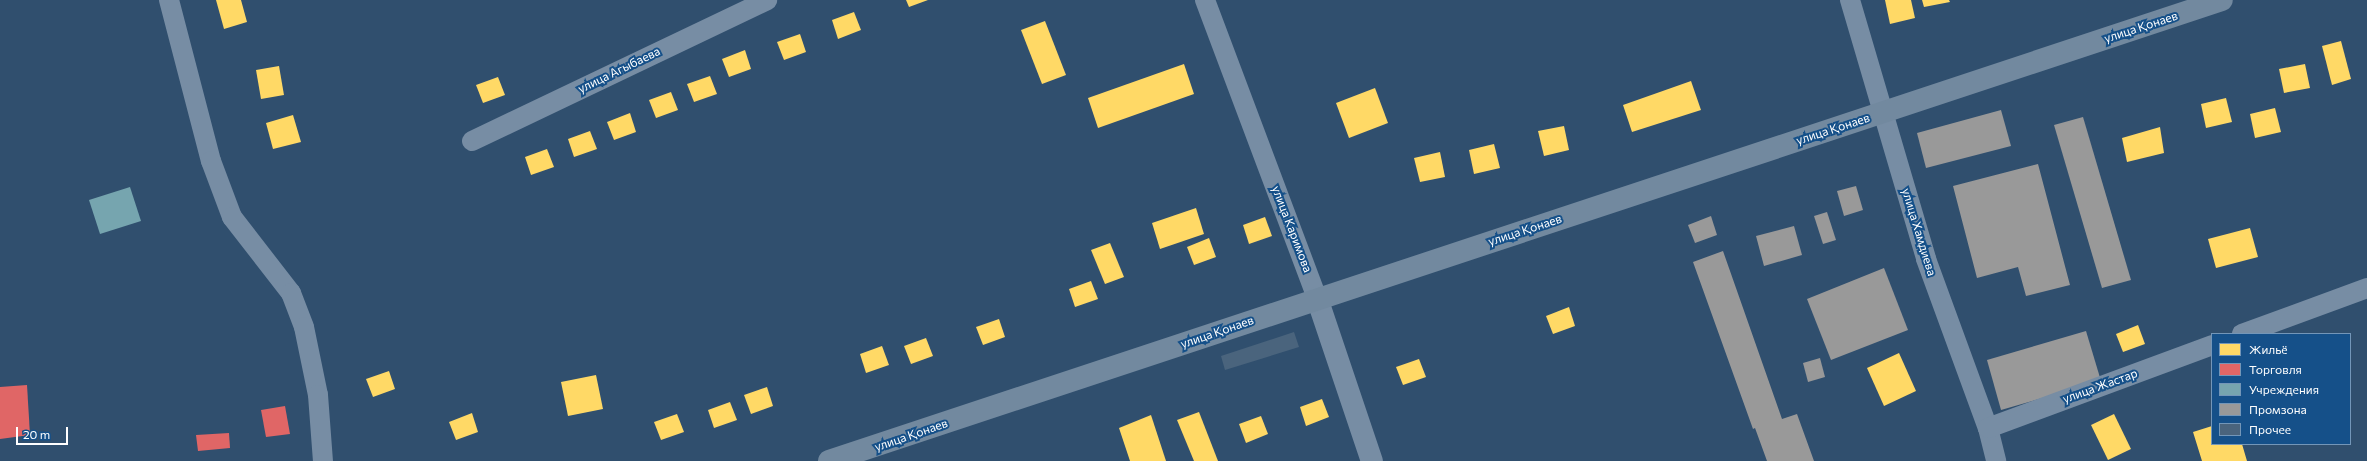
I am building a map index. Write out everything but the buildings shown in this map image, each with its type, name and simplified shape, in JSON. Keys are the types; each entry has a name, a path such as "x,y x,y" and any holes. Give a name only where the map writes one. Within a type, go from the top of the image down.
{"main road":[{"name":"улица Қонаев","path":"829,461 874,448 1317,298 1883,113 2222,0"}],"street":[{"path":"169,0 211,161 232,217 291,293 304,327 318,395 323,461"},
{"name":"улица Агыбаева","path":"472,141 767,0"},
{"name":"улица Каримова","path":"1206,0 1317,298 1372,461"},
{"name":"улица Хамдиева","path":"1850,0 1926,259 1988,428 1996,461"},
{"path":"2245,333 2367,288"},
{"name":"улица Жастар","path":"1988,428 2211,345"}]}
